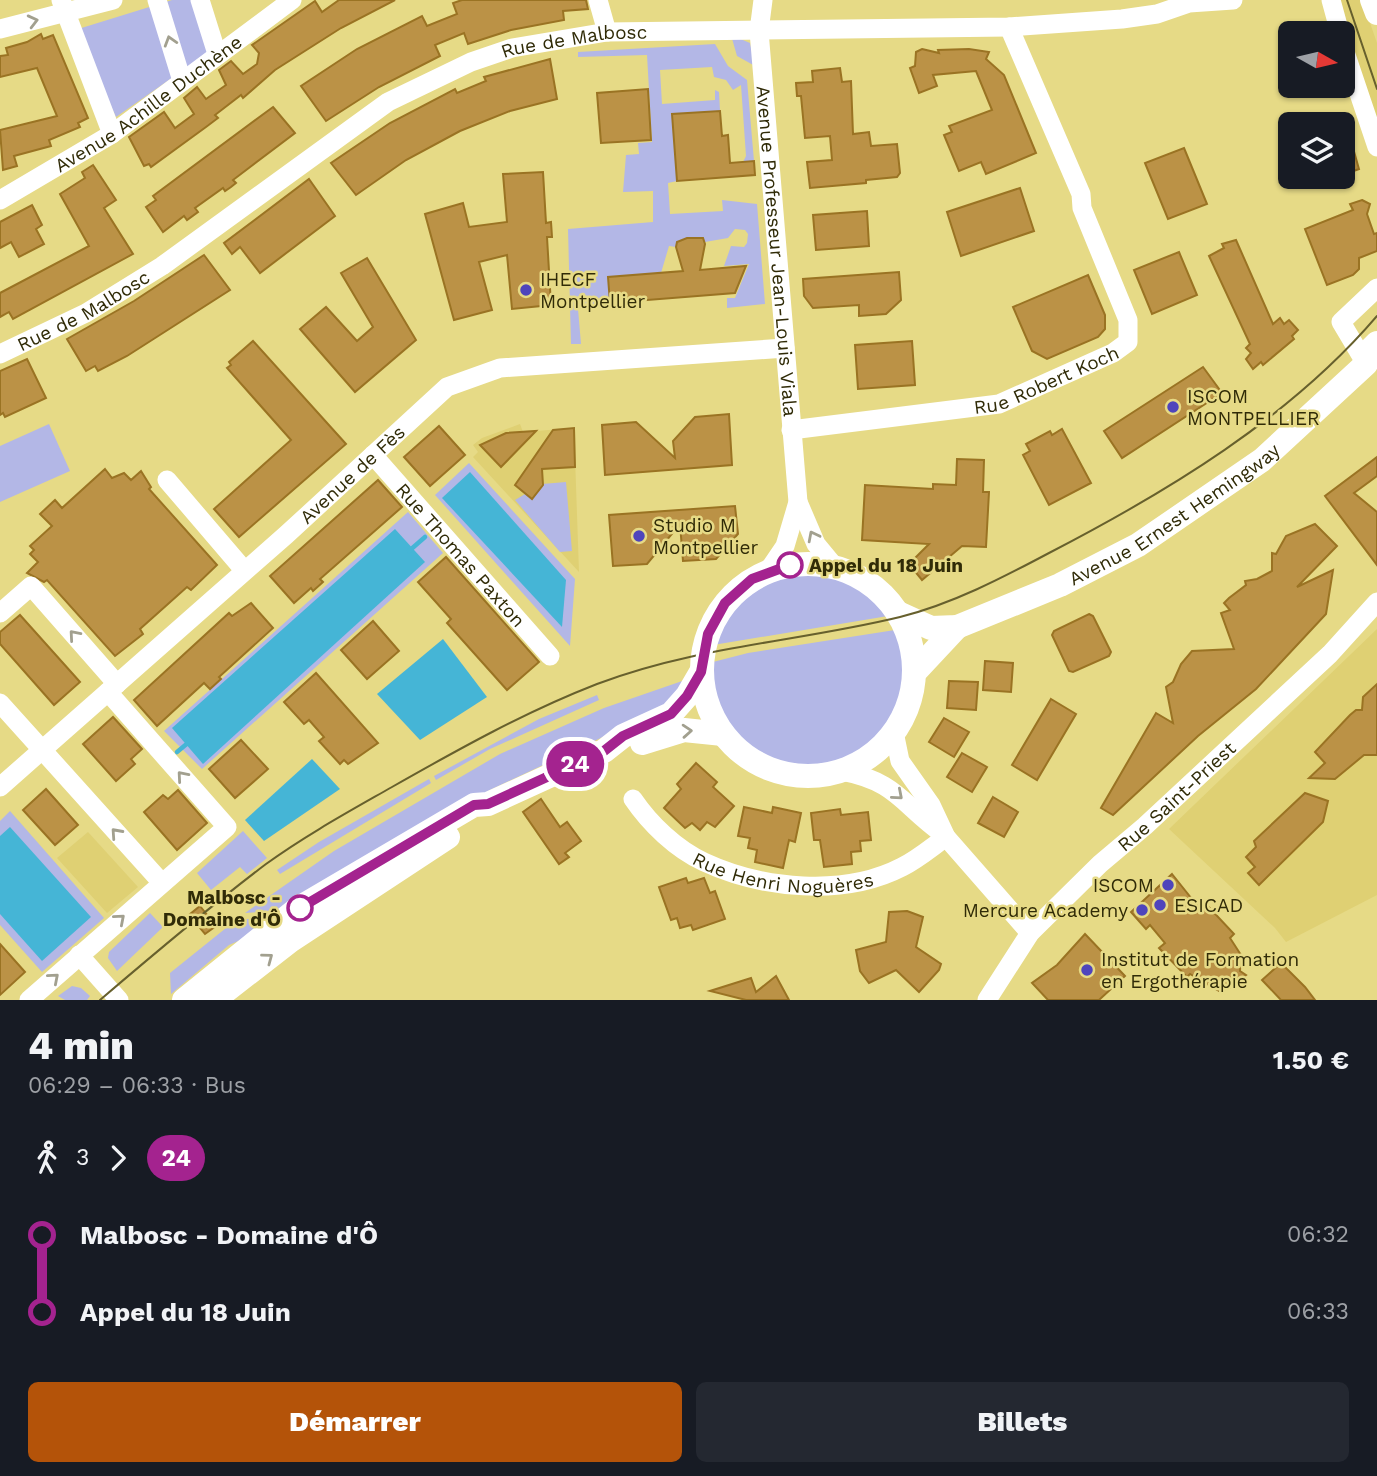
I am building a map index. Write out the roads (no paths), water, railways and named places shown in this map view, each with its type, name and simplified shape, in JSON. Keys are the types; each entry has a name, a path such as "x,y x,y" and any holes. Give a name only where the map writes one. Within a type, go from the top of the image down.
{"main road":[{"path":"1372,0 1377,13"},
{"name":"Avenue Ernest Hemingway","path":"898,613 922,626 940,629 957,627 1060,585 1160,531 1262,460 1373,356"},
{"path":"790,565 835,567 875,587 898,613 910,640 914,673 905,714 879,749 841,771 804,776 767,769 736,748 723,734 704,694 701,672 708,634 720,610 737,590 768,571 790,565"},
{"name":"Avenue Ernest Hemingway","path":"914,673 957,627"},
{"path":"200,995 297,909 474,805 488,804 604,751 623,736 671,714 687,696 701,672"},
{"path":"604,751 626,748 684,730 723,734"}],"street":[{"path":"0,29 63,7 113,0"},
{"path":"157,0 182,81"},
{"path":"200,0 217,54"},
{"name":"Avenue Achille Duchène","path":"0,200 113,134 292,0"},
{"path":"598,0 607,33"},
{"name":"Avenue Professeur Jean-Louis Viala","path":"763,0 760,31 798,502 816,544 835,567"},
{"path":"1122,19 1134,0"},
{"name":"Rue de Malbosc","path":"0,354 86,313 162,266 388,102 471,62 512,48 607,33 1009,27 1157,15 1189,3 1233,0"},
{"path":"1331,0 1337,21"},
{"path":"63,7 113,134"},
{"name":"Rue Robert Koch","path":"791,430 999,404 1113,353 1128,342 1128,320 1082,208 1081,194 1009,27"},
{"path":"1355,82 1377,148"},
{"path":"1373,356 1340,322 1377,288"},
{"name":"Avenue de Fès","path":"0,788 447,387 500,368 785,348"},
{"name":"Rue Thomas Paxton","path":"373,455 550,656"},
{"path":"167,480 244,570"},
{"name":"Avenue Professeur Jean-Louis Viala","path":"768,571 785,546 798,502"},
{"path":"0,613 31,586 227,827 29,1000"},
{"name":"Rue Saint-Priest","path":"987,1000 1030,933 1100,864 1146,826 1330,654 1377,603"},
{"path":"0,704 162,883"},
{"path":"894,732 900,761 931,805 946,836"},
{"path":"841,771 878,780 895,790 925,821 946,836 1030,933"},
{"name":"Rue Henri Noguères","path":"633,799 647,819 702,862 780,884 820,886 852,883 879,876 902,867 946,836"},
{"path":"79,956 119,1000"},
{"path":"171,1000 187,986 200,995"}],"waterway":[{"path":"409,551 425,537"},
{"path":"177,752 189,742"}],"tram line":[{"path":"1347,0 1377,89"},
{"path":"100,1000 224,897 297,843 442,759 544,707 597,684 672,661 919,612 995,581 1138,505 1225,450 1266,420 1343,353 1377,316"}],"place":[{"name":"IHECF Montpellier","path":"526,290"},
{"name":"ISCOM MONTPELLIER","path":"1173,407"},
{"name":"Studio M Montpellier","path":"639,536"},
{"name":"Appel du 18 Juin","path":"790,565"},
{"name":"ISCOM","path":"1168,885"},
{"name":"ESICAD","path":"1160,905"},
{"name":"Malbosc - Domaine d'Ô","path":"300,908"},
{"name":"Mercure Academy","path":"1142,910"},
{"name":"Institut de Formation en Ergothérapie","path":"1087,970"}]}
